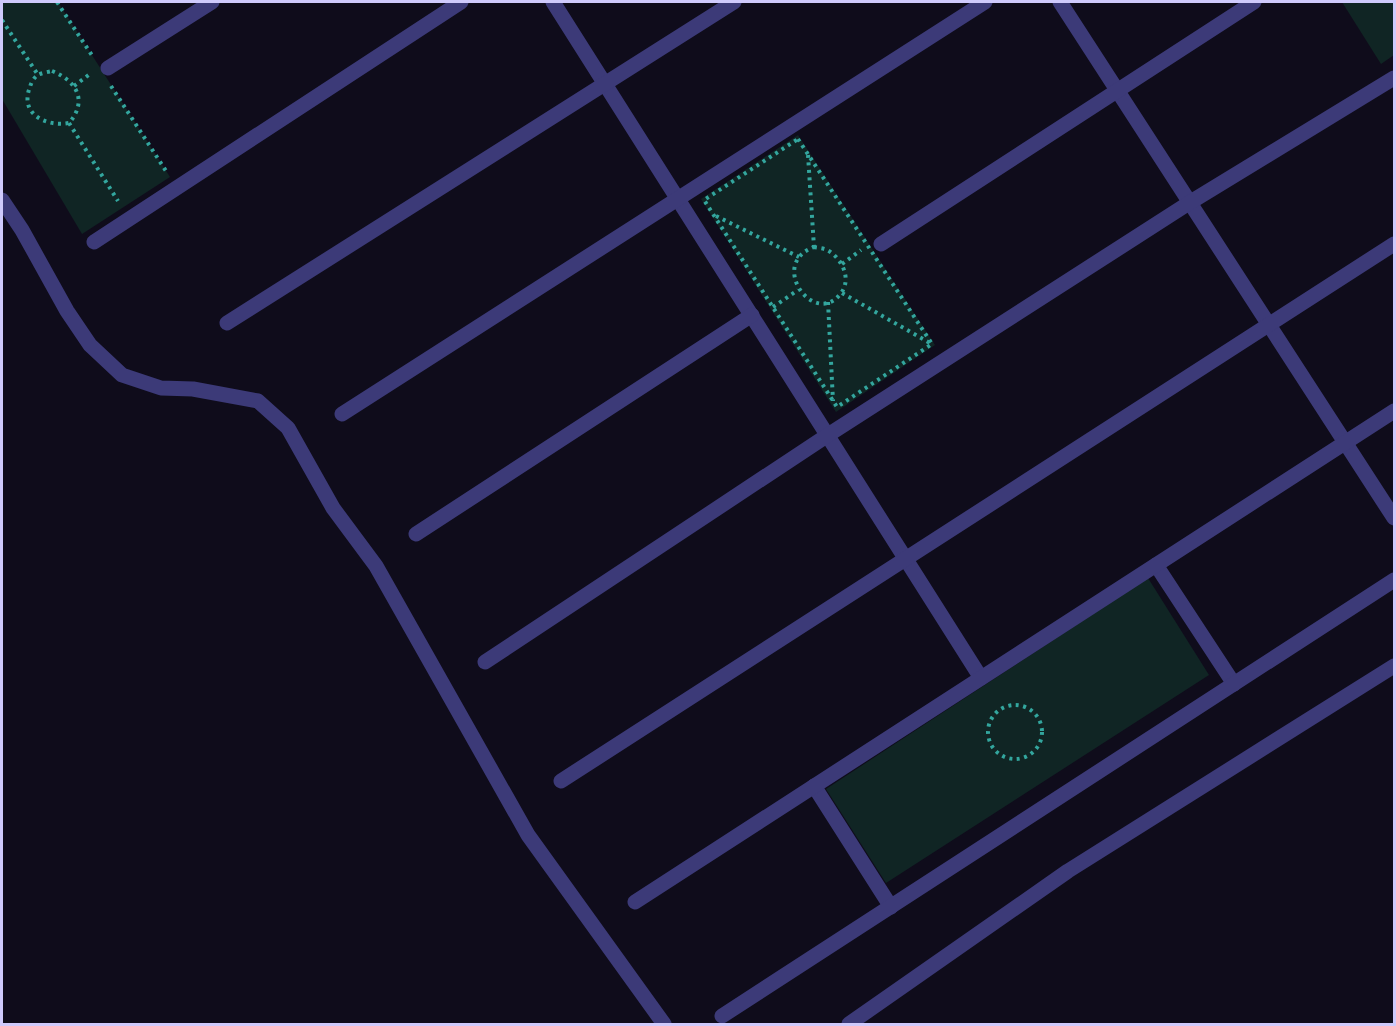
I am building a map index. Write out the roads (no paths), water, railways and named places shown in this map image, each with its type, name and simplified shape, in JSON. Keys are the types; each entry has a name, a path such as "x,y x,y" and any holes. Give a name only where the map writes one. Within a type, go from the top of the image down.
{"street":[{"path":"107,73 212,2"},
{"path":"94,242 461,2"},
{"path":"553,2 981,678"},
{"path":"227,323 735,2"},
{"path":"342,414 985,2"},
{"path":"1060,2 1395,518"},
{"path":"874,245 1254,2"},
{"path":"485,662 828,435 1189,203 1395,78"},
{"path":"2,200 22,230 67,311 90,345 122,375 161,388 193,389 258,401 288,428 333,508 376,566 528,835 664,1024"},
{"path":"561,781 1395,244"},
{"path":"416,534 752,315"},
{"path":"635,902 1395,411"},
{"path":"1156,565 1234,684"},
{"path":"722,1016 1395,580"},
{"path":"849,1024 1068,871 1395,666"},
{"path":"814,786 891,907"}]}
